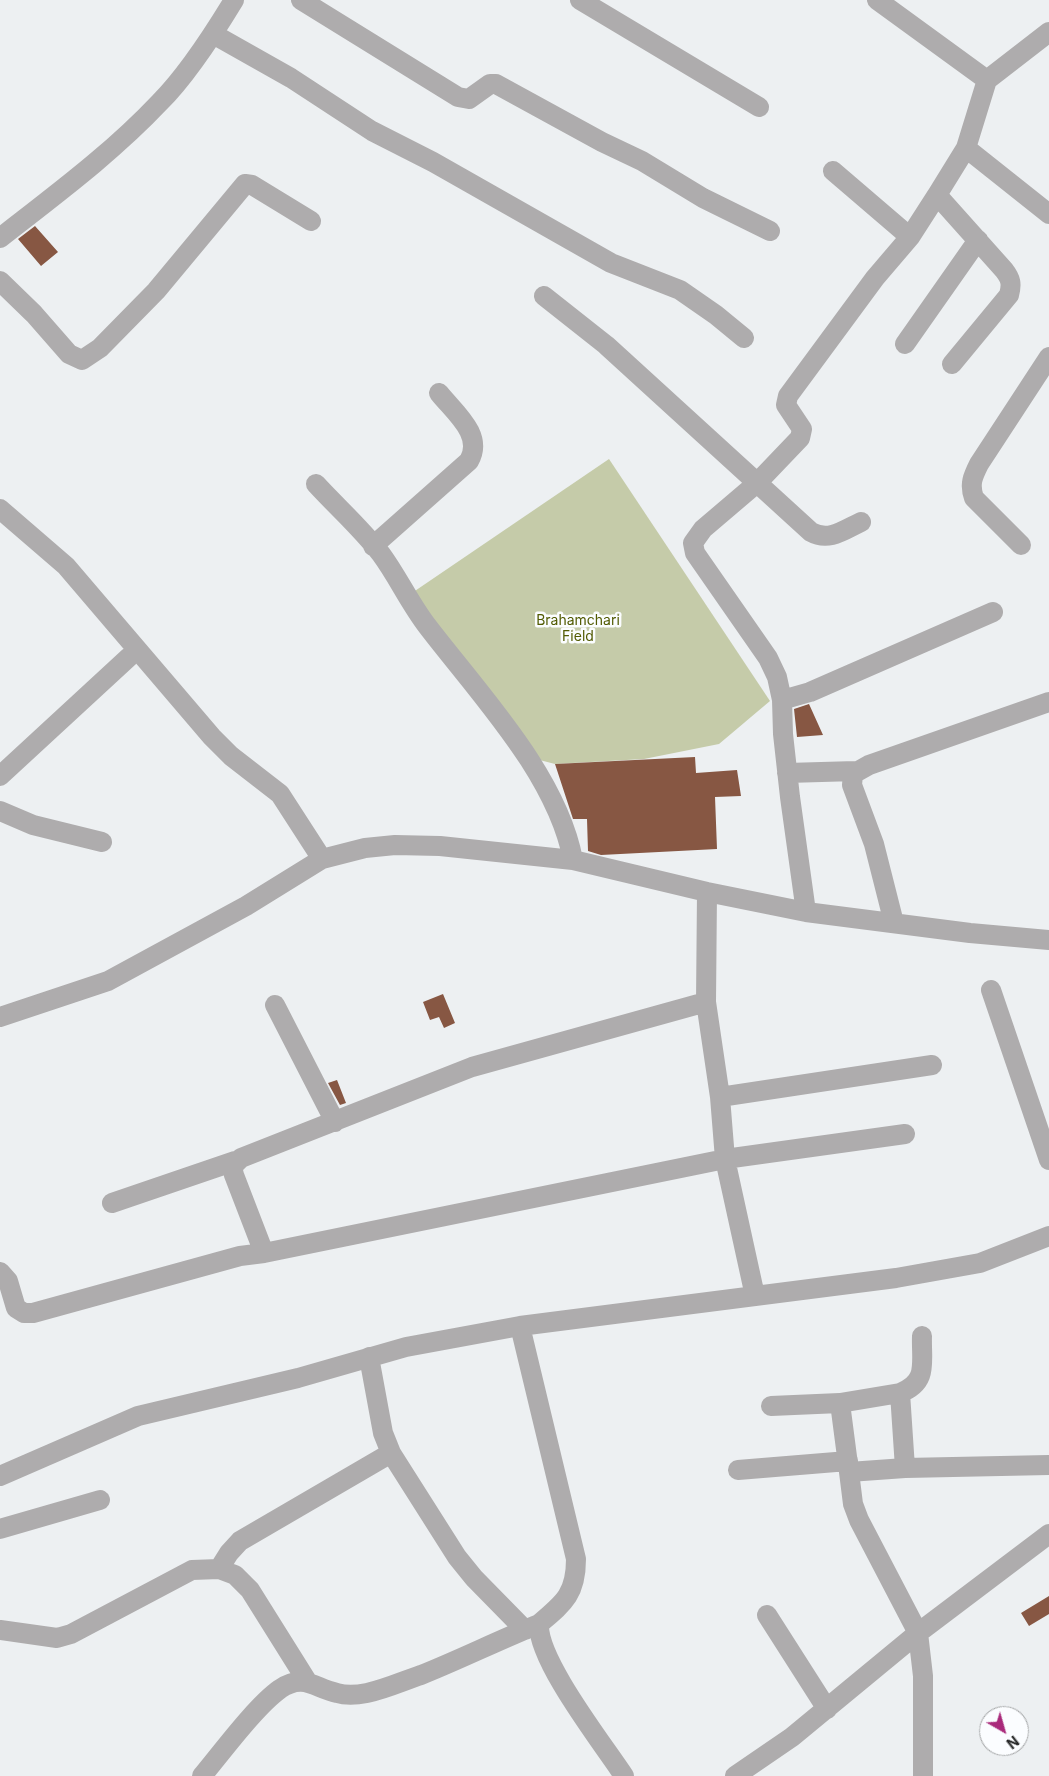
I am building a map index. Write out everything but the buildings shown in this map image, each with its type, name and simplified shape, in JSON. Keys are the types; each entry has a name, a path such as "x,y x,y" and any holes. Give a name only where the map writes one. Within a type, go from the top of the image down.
{"street":[{"path":"0,238 83,173 161,102 213,34 234,0"},
{"path":"301,0 458,97 469,100 490,84 496,84 602,142 642,161 702,198 770,231"},
{"path":"580,0 759,107"},
{"path":"877,0 987,80"},
{"path":"806,912 788,773 782,700 777,677 768,658 692,548 696,537 703,529 757,483 802,434 799,424 786,405 788,396 875,278 910,237 937,195 966,148 987,80 1049,32"},
{"path":"213,34 291,78 403,148 433,162 611,263 680,290 716,315 744,338"},
{"path":"966,148 1049,214"},
{"path":"833,171 910,237"},
{"path":"0,282 34,314 69,354 82,360 100,348 156,291 245,184 252,185 311,221"},
{"path":"937,195 1004,270 1011,279 1012,286 1009,294 952,364"},
{"path":"905,344 978,240"},
{"path":"544,296 606,345 812,532 820,537 828,537 861,522"},
{"path":"1021,545 974,498 971,489 972,480 979,464 1049,357"},
{"path":"373,546 469,461 475,448 473,436 439,393"},
{"path":"316,484 380,553 422,620 528,757 559,813 569,838 573,860"},
{"path":"0,509 66,566 212,737 231,756 280,794 322,859"},
{"path":"782,700 810,692 993,612"},
{"path":"0,776 129,656"},
{"path":"788,773 856,771 1049,702"},
{"path":"856,771 851,778 852,785 874,844 894,923"},
{"path":"0,811 33,825 102,842"},
{"path":"0,1017 108,981 238,911 322,859 365,848 440,846 573,860 707,892 806,912 970,933 1049,940"},
{"path":"707,892 706,1002 720,1097 725,1160 755,1296"},
{"path":"991,990 1049,1160"},
{"path":"112,1202 236,1161 472,1067 706,1002"},
{"path":"275,1004 335,1122"},
{"path":"720,1097 932,1065"},
{"path":"0,1272 8,1281 16,1308 24,1313 33,1313 240,1256 264,1253 725,1160 905,1134"},
{"path":"236,1161 232,1167 234,1175 264,1253"},
{"path":"0,1476 138,1416 298,1378 406,1347 520,1326 896,1278 980,1263 1049,1236"},
{"path":"202,1776 255,1714 280,1689 293,1683 307,1681 335,1693 348,1695 366,1693 418,1676 532,1627 570,1595 576,1578 576,1559 520,1326"},
{"path":"771,1406 840,1404 900,1393 913,1388 921,1377 922,1336"},
{"path":"370,1357 383,1433 391,1453 456,1557 474,1578 532,1627 541,1640 554,1670 624,1776"},
{"path":"900,1393 905,1468"},
{"path":"840,1404 854,1504 859,1520 918,1633 923,1676 923,1776"},
{"path":"219,1569 229,1552 240,1541 391,1453"},
{"path":"738,1470 1049,1465"},
{"path":"0,1529 100,1500"},
{"path":"736,1776 792,1737 918,1633 1049,1534"},
{"path":"0,1630 57,1638 71,1634 192,1570 219,1569 234,1575 250,1590 307,1681"},
{"path":"767,1615 827,1709"}],"green space":[{"name":"Brahamchari Field","path":"609,459 770,701 719,744 644,759 555,764 528,757 406,597"}]}
